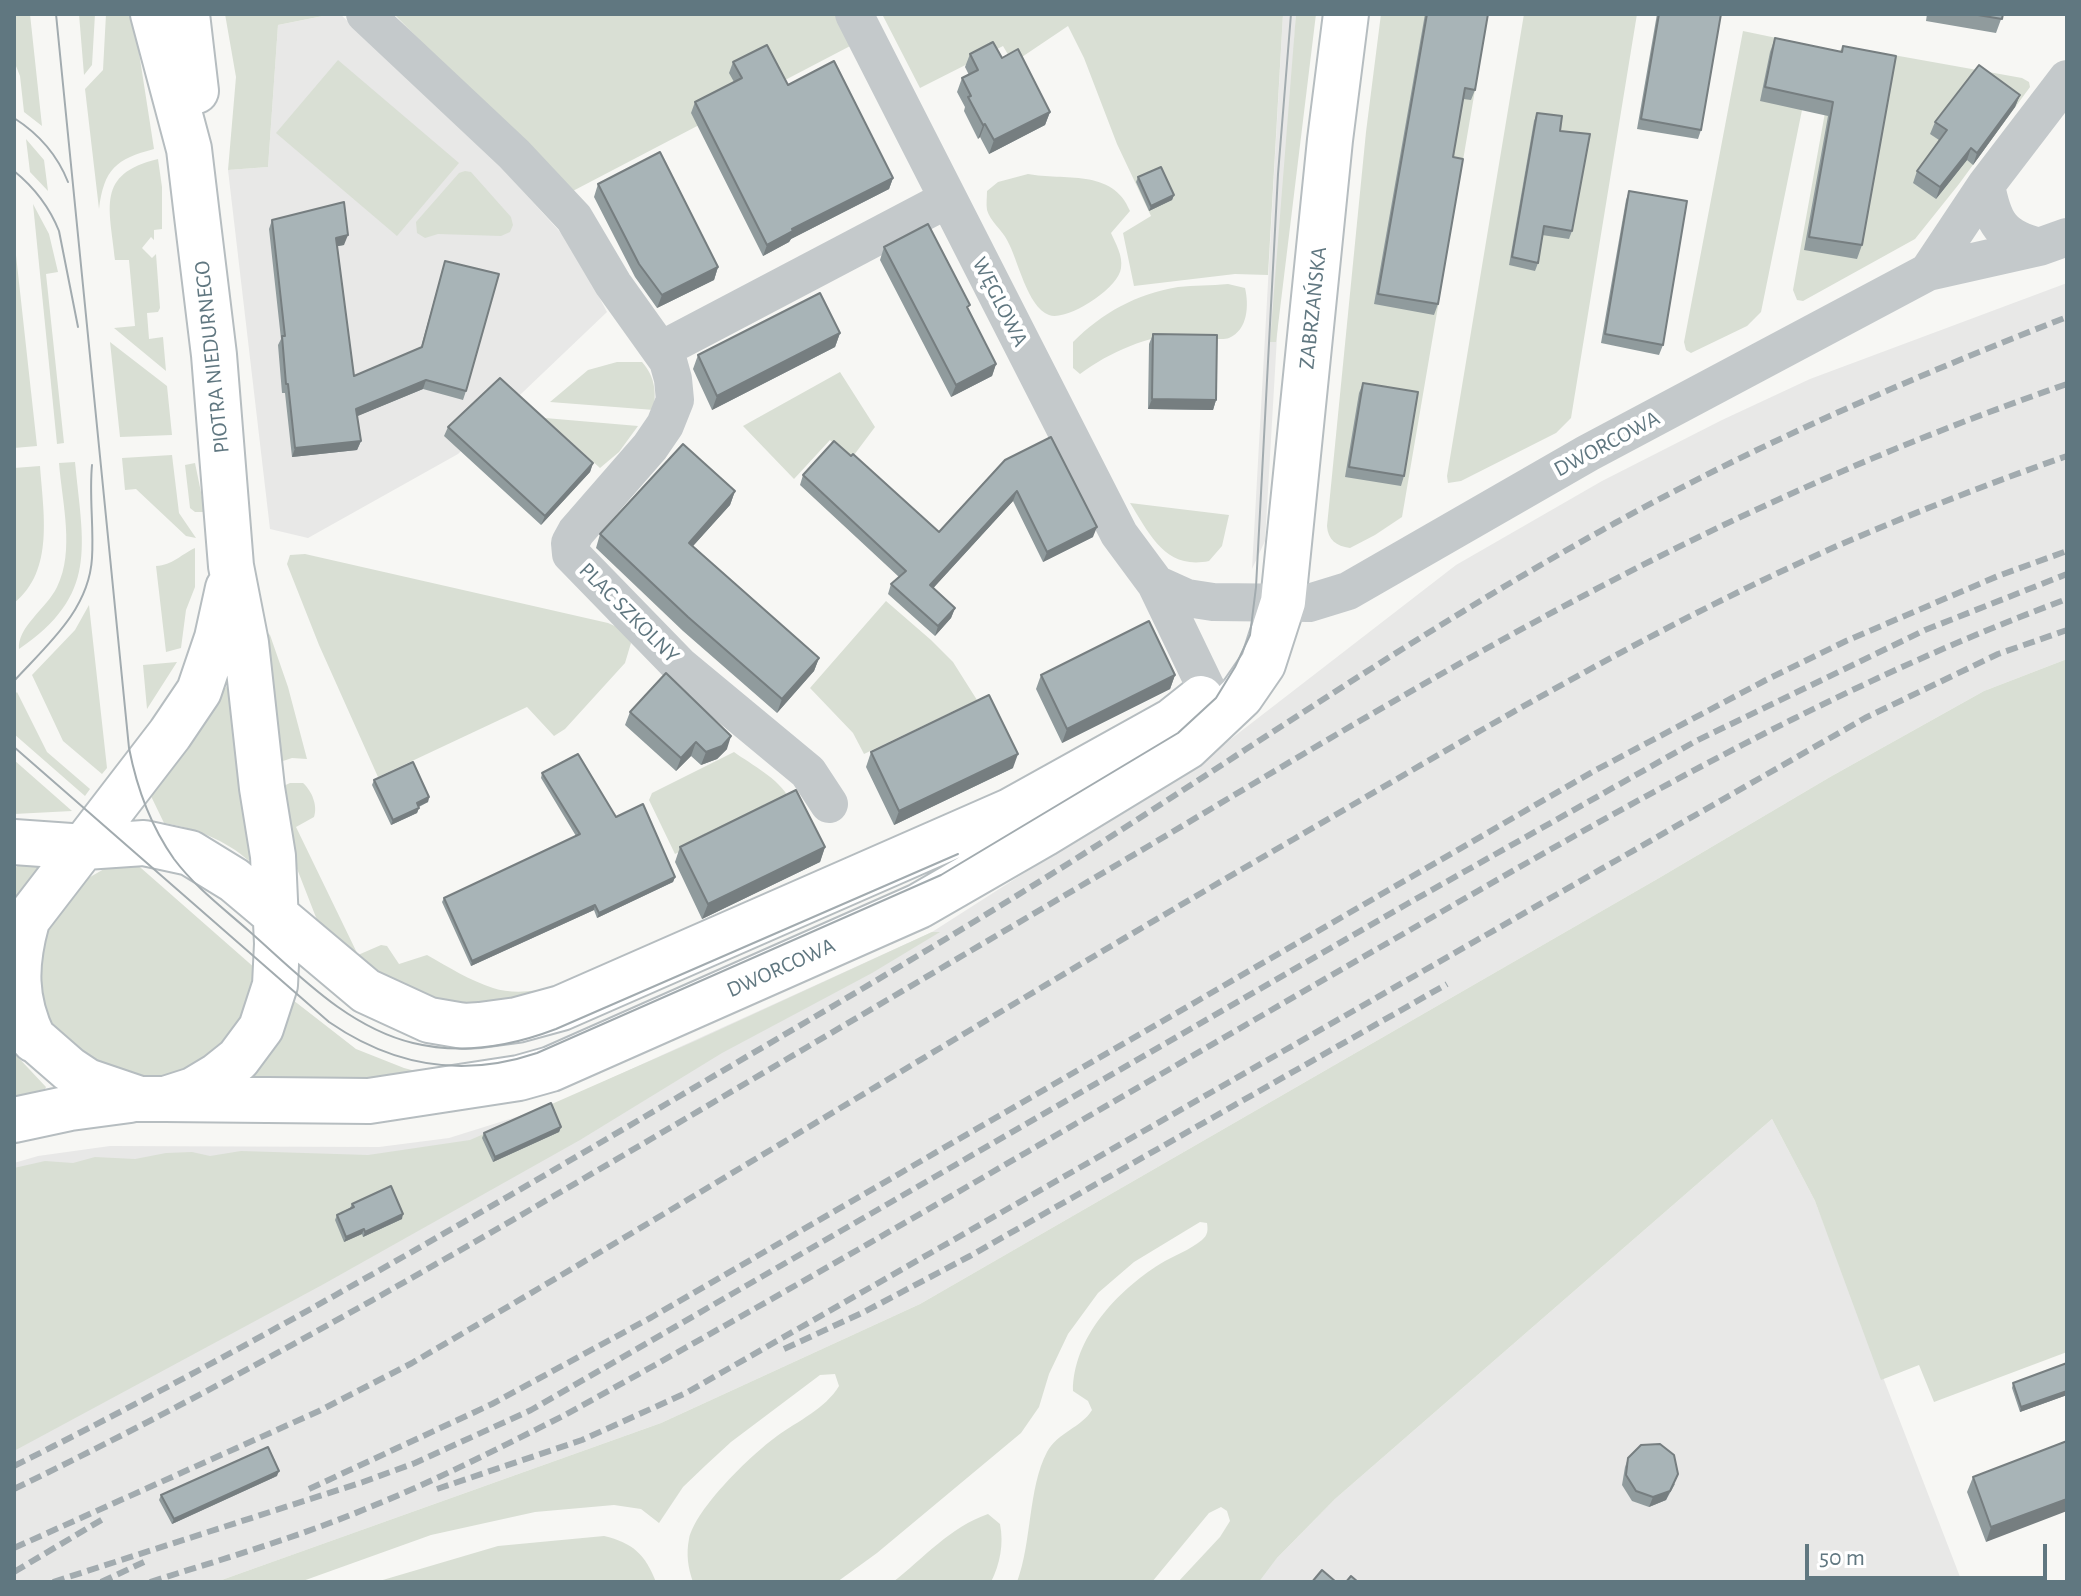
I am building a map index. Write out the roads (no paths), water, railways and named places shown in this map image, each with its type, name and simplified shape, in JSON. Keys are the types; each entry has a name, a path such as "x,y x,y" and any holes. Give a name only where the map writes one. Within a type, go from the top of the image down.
{"main road":[{"name":"PIOTRA NIEDURNEGO","path":"153,14 189,149 214,355 231,566 246,643 273,856 275,917"},
{"name":"PIOTRA NIEDURNEGO","path":"187,14 197,84 189,149"},
{"name":"ZABRZAŃSKA","path":"1283,602 1330,140 1346,14"},
{"name":"PIOTRA NIEDURNEGO","path":"85,847 199,691 217,638 231,566"},
{"name":"DWORCOWA","path":"14,1120 70,1108 152,1099 369,1101 519,1078 551,1069 919,906 1187,747 1224,694 1235,667 1283,602"},
{"name":"DWORCOWA","path":"320,953 366,991 429,1020 464,1026 480,1025 517,1020 561,1008 1010,811 1224,694"},
{"path":"14,842 85,847 144,843 190,853 234,880 320,953"},
{"path":"85,847 20,929 16,977 24,1030 87,1081 152,1099 193,1090 238,1059 261,1028 275,985 275,917"},
{"path":"273,856 295,910 320,953"}],"street":[{"name":"PLAC SZKOLNY","path":"365,14 514,154 574,218 613,284 661,350 673,379 675,400 669,415 650,447 576,532 570,543 571,554 679,665 808,772 829,804"},
{"name":"WĘGLOWA","path":"854,14 1119,534 1156,584 1224,694"},
{"name":"DWORCOWA","path":"1928,272 1986,185 2067,79"},
{"name":"DWORCOWA","path":"1986,185 1990,208 1997,223 2018,242 2053,242"},
{"path":"661,350 948,199"},
{"name":"DWORCOWA","path":"1283,602 1309,603 1348,591 1588,453 1928,272 2053,242"},
{"path":"1156,584 1187,598 1200,600 1283,602"}],"tram line":[{"path":"56,14 129,748 151,820 174,859 200,888 305,981 366,1025 413,1043 467,1049 503,1045 556,1029 958,854"},
{"path":"14,747 329,1022 378,1049 429,1063 482,1065 537,1053 941,875 1178,733 1216,698 1250,635 1256,587 1278,174 1291,14"},
{"path":"14,118 46,146 68,182"},
{"path":"14,171 41,198 59,231 78,327"},
{"path":"14,681 64,626 83,594 92,558 92,465"}],"railway":[{"path":"14,1466 338,1294 801,1025 1042,880 1469,608 1615,523 1838,412 2067,317"},
{"path":"14,1489 177,1407 415,1276 1385,706 1547,615 1795,492 1930,435 2067,384"},
{"path":"14,1548 319,1411 412,1363 1183,904 1629,648 1837,546 2067,456"},
{"path":"309,1489 492,1404 652,1317 1594,771 1846,641 1998,576 2067,551"},
{"path":"53,1582 363,1482 415,1463 531,1410 1407,904 1696,741 1925,630 2067,574"},
{"path":"150,1582 347,1516 446,1474 563,1416 872,1242 1467,897 1718,757 1890,673 2067,599"},
{"path":"437,1489 582,1440 686,1393 1865,718 1998,654 2067,630"},
{"path":"784,1349 864,1312 970,1256 1447,984"},
{"path":"14,1572 103,1519"},
{"path":"101,1582 144,1562"}]}
